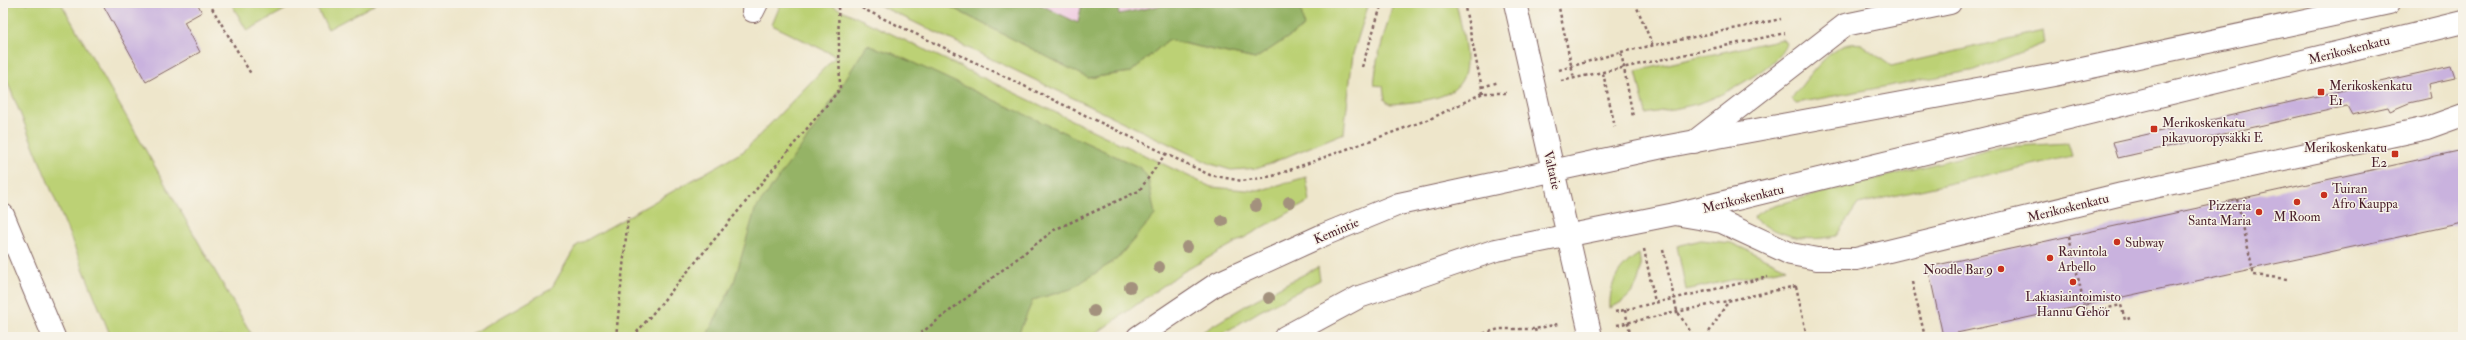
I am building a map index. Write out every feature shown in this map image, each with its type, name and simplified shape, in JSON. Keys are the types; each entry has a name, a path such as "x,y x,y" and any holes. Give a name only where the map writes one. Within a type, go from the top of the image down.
{"main road":[{"name":"Valtatie","path":"1515,3 1569,236 1590,337"},
{"path":"1694,142 1845,25 1950,3"},
{"path":"1553,169 2054,75 2389,3"},
{"name":"Merikoskenkatu","path":"1569,236 1676,214 2463,22"},
{"name":"Merikoskenkatu","path":"1676,214 1722,222 1791,254 1817,259 1856,258 2122,194 2427,128 2463,115"},
{"name":"Kemintie","path":"1138,337 1218,283 1321,236 1392,207 1553,169"},
{"path":"3,215 54,337"},
{"path":"1285,337 1359,297 1496,250 1569,236"}],"path":[{"path":"209,3 251,74"},
{"path":"633,337 840,89 838,3"},
{"path":"851,3 1210,175 1242,181 1273,176 1432,118 1483,93 1498,94"},
{"path":"1362,67 1382,3"},
{"path":"1464,3 1483,93"},
{"path":"1558,3 1574,79"},
{"path":"1635,3 1653,46"},
{"path":"1556,71 1621,52 1781,19"},
{"path":"1557,81 1603,73 1791,32"},
{"path":"1621,52 1633,117"},
{"path":"1603,73 1614,120"},
{"path":"1482,87 1499,82"},
{"path":"916,337 1054,230 1138,191 1166,154"},
{"path":"2237,199 2254,275 2287,279"},
{"path":"616,337 628,217"},
{"path":"2069,236 2086,312 2122,305 2125,320 2130,318"},
{"path":"1663,249 1677,311 1694,337"},
{"path":"1644,253 1654,302"},
{"path":"1610,313 1770,276"},
{"path":"1795,281 1808,337"},
{"path":"1912,282 1925,337"},
{"path":"1613,326 1803,284"},
{"path":"1706,337 1729,300"},
{"path":"1625,310 1631,337"},
{"path":"1472,337 1499,329 1535,329 1549,326"},
{"path":"1535,329 1537,337"}],"shaded area":[{"path":"1037,3 1082,3 1079,23"},
{"path":"1117,3 1173,3 1119,14"}],"green space":[{"path":"3,3 61,3 253,337 111,337 3,71"},
{"path":"231,3 297,3 247,31"},
{"path":"314,3 377,3 328,29"},
{"path":"781,3 827,3 1211,187 1258,191 1306,177 1310,201 1181,273 1091,337 466,337 551,289 576,246 744,151 836,56 772,25"},
{"path":"874,3 943,3 1089,78 1131,72 1168,40 1255,59 1303,27 1300,3 1369,3 1353,54 1344,133 1259,168 1231,170 1211,164"},
{"path":"943,3 1037,3 1078,23 1082,3 1117,3 1119,14 1173,3 1300,3 1304,27 1255,59 1168,40 1131,72 1088,78"},
{"path":"1393,3 1456,3 1462,29 1466,67 1462,80 1453,90 1439,97 1390,104 1385,100 1383,86 1374,85 1377,61"},
{"path":"2043,31 2045,43 1975,70 1796,103 1792,99 1822,61 1836,50 1844,46 1861,44 1891,66"},
{"path":"1782,39 1786,43 1781,52 1773,61 1749,79 1735,87 1700,103 1646,114 1636,71"},
{"path":"867,45 892,53 1141,168 1148,178 1155,215 1117,259 1071,289 1033,300 1017,337 706,337 734,282 755,210 814,129"},
{"path":"2068,143 2072,156 1858,204 1836,236 1810,239 1794,237 1778,232 1759,223 1754,218 1760,212 1794,200 2000,147"},
{"path":"1701,240 1731,243 1786,268 1686,290 1677,246"},
{"path":"1639,254 1640,272 1635,287 1625,299 1610,308 1611,291 1616,277 1625,265"},
{"path":"1318,267 1320,280 1260,311 1217,337 1194,337 1255,300"}],"building":[{"path":"102,3 197,3 202,12 184,22 200,52 146,82"},
{"path":"2451,66 2455,78 2428,84 2431,98 2409,103 2390,111 2388,107 2352,115 2347,106 2118,158 2113,142"},
{"path":"2463,150 2463,223 1943,336 1928,267"}],"place":[{"name":"Merikoskenkatu E1","path":"2321,92"},
{"name":"Merikoskenkatu pikavuoropysäkki E","path":"2154,129"},
{"name":"Merikoskenkatu E2","path":"2395,154"},
{"name":"Tuiran Afro Kauppa","path":"2324,195"},
{"name":"M Room","path":"2297,202"},
{"name":"Pizzeria Santa Maria","path":"2259,212"},
{"name":"Subway","path":"2117,242"},
{"name":"Ravintola Arbello","path":"2050,258"},
{"name":"Noodle Bar 9","path":"2001,269"},
{"name":"Lakiasiaintoimisto Hannu Gehör","path":"2073,282"}]}
